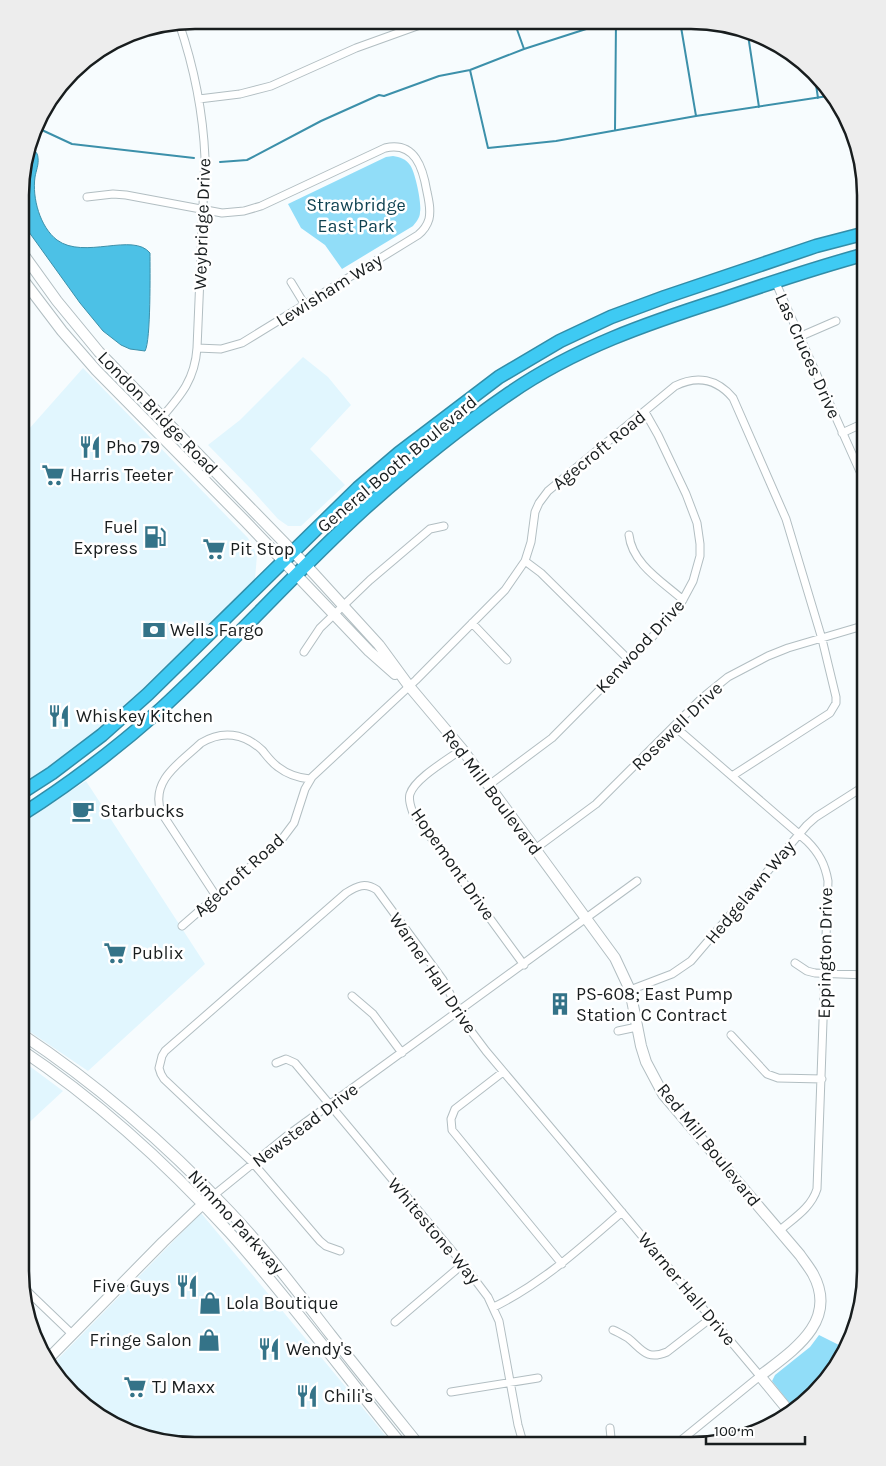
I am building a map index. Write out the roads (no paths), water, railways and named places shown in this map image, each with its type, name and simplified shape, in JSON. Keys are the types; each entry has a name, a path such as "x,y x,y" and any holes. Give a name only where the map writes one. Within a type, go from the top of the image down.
{"highway":[{"name":"General Booth Boulevard","path":"29,788 102,734 148,694 358,488 399,453 480,390 560,341 611,317 816,246 857,235"},
{"name":"General Booth Boulevard","path":"29,810 98,762 161,708 364,509 444,443 511,392 598,344 631,330 775,281 857,257"},
{"path":"38,804 35,796 38,791 66,770 81,750"}],"main road":[{"name":"London Bridge Road","path":"29,262 80,329 288,556"},
{"name":"London Bridge Road","path":"29,288 62,331 96,370 302,570"},
{"name":"Red Mill Boulevard","path":"302,570 343,605 379,645 409,686 462,749 615,958 630,990 646,1062 664,1094 813,1273 819,1292 819,1311 812,1330 807,1337 760,1376"},
{"name":"Red Mill Boulevard","path":"302,570 334,614 369,652 409,686"},
{"name":"Nimmo Parkway","path":"29,1039 102,1093 171,1153 214,1194 290,1282 413,1437"},
{"name":"Nimmo Parkway","path":"29,1056 57,1076 127,1132 202,1203 265,1274 396,1437"},
{"name":"Newstead Drive","path":"52,1355 202,1203 214,1194"},
{"name":"Warner Hall Drive","path":"760,1376 786,1407"}],"street":[{"path":"199,99 240,94 271,86 356,48 409,29"},
{"name":"Weybridge Drive","path":"162,417 182,395 187,386 195,363 197,348 205,158 204,135 193,68 181,30"},
{"name":"Lewisham Way","path":"87,197 113,194 126,195 233,213 253,209 385,148 397,147 408,150 417,159 426,184 430,210 423,230 418,235 242,343 221,349 197,348"},
{"name":"Las Cruces Drive","path":"775,281 857,466"},
{"path":"291,282 305,305"},
{"path":"799,337 836,321"},
{"name":"Agecroft Road","path":"182,926 282,839 297,816 310,779 409,686 505,590 525,561 535,512 544,495 558,481 675,386 700,379 714,382 733,398 786,519 836,692 834,708 817,722 732,776"},
{"name":"Kenwood Drive","path":"489,785 552,738 658,631 683,600 693,581 700,556 697,523 666,452 645,412"},
{"path":"842,433 857,426"},
{"path":"304,652 320,628 370,580 430,530 444,526"},
{"path":"629,535 630,543 637,557 683,600"},
{"path":"525,561 541,574 629,660"},
{"path":"472,623 507,660"},
{"name":"Rosewell Drive","path":"535,849 596,804 702,698 728,677 768,656 788,648 857,629"},
{"name":"Eppington Drive","path":"674,726 799,834 818,853 826,871 828,881 817,1188 812,1202 807,1208 779,1230"},
{"path":"216,896 158,805 158,791 165,777 201,743 224,734 246,739 262,750 280,768 297,777 310,779"},
{"name":"Hopemont Drive","path":"462,749 418,782 410,794 410,807 524,965"},
{"name":"Hedgelawn Way","path":"630,990 664,978 691,961 799,834 816,817 857,790"},
{"name":"Newstead Drive","path":"214,1194 288,1135 637,881"},
{"name":"Warner Hall Drive","path":"340,1251 326,1246 253,1164 164,1079 161,1074 160,1062 165,1051 209,1011 346,893 362,885 377,890 443,980 459,1012 502,1072 760,1376"},
{"path":"795,963 807,971 857,975"},
{"path":"352,996 373,1014 402,1053"},
{"path":"618,1031 638,1027"},
{"path":"731,1035 767,1074 778,1078 822,1079"},
{"name":"Whitestone Way","path":"276,1063 286,1059 295,1063 463,1264 494,1307 499,1320 521,1437"},
{"path":"502,1072 456,1109 451,1119 452,1130 562,1264"},
{"path":"494,1307 529,1288 562,1264 622,1212"},
{"path":"395,1322 463,1264"},
{"path":"30,1294 72,1334"},
{"path":"613,1330 629,1339 638,1349 648,1355 660,1355 667,1352 711,1318"},
{"name":"Red Mill Boulevard","path":"685,1437 760,1376"},
{"path":"451,1392 538,1378"},
{"path":"610,1428 611,1437"}],"waterway":[{"path":"517,29 524,49"},
{"path":"220,162 247,160 321,121 379,95 384,96 439,76 470,70 524,49 586,29"},
{"path":"615,130 616,29"},
{"path":"681,29 696,116"},
{"path":"749,39 759,107"},
{"path":"470,70 488,148 556,141 696,116 825,97"},
{"path":"816,86 818,98"},
{"path":"42,129 72,144 194,158"}],"place":[{"name":"Pho 79","path":"90,447"},
{"name":"Harris Teeter","path":"53,475"},
{"name":"Fuel Express","path":"155,537"},
{"name":"Pit Stop","path":"214,549"},
{"name":"Wells Fargo","path":"154,630"},
{"name":"Whiskey Kitchen","path":"59,716"},
{"name":"Starbucks","path":"83,811"},
{"name":"Publix","path":"115,953"},
{"name":"PS-608; East Pump Station C Contract","path":"560,1004"},
{"name":"Five Guys","path":"187,1286"},
{"name":"Lola Boutique","path":"210,1303"},
{"name":"Fringe Salon","path":"209,1340"},
{"name":"Wendy's","path":"269,1349"},
{"name":"TJ Maxx","path":"135,1387"},
{"name":"Chili's","path":"307,1396"}],"park label":[{"name":"Strawbridge East Park","path":"356,215"}]}
